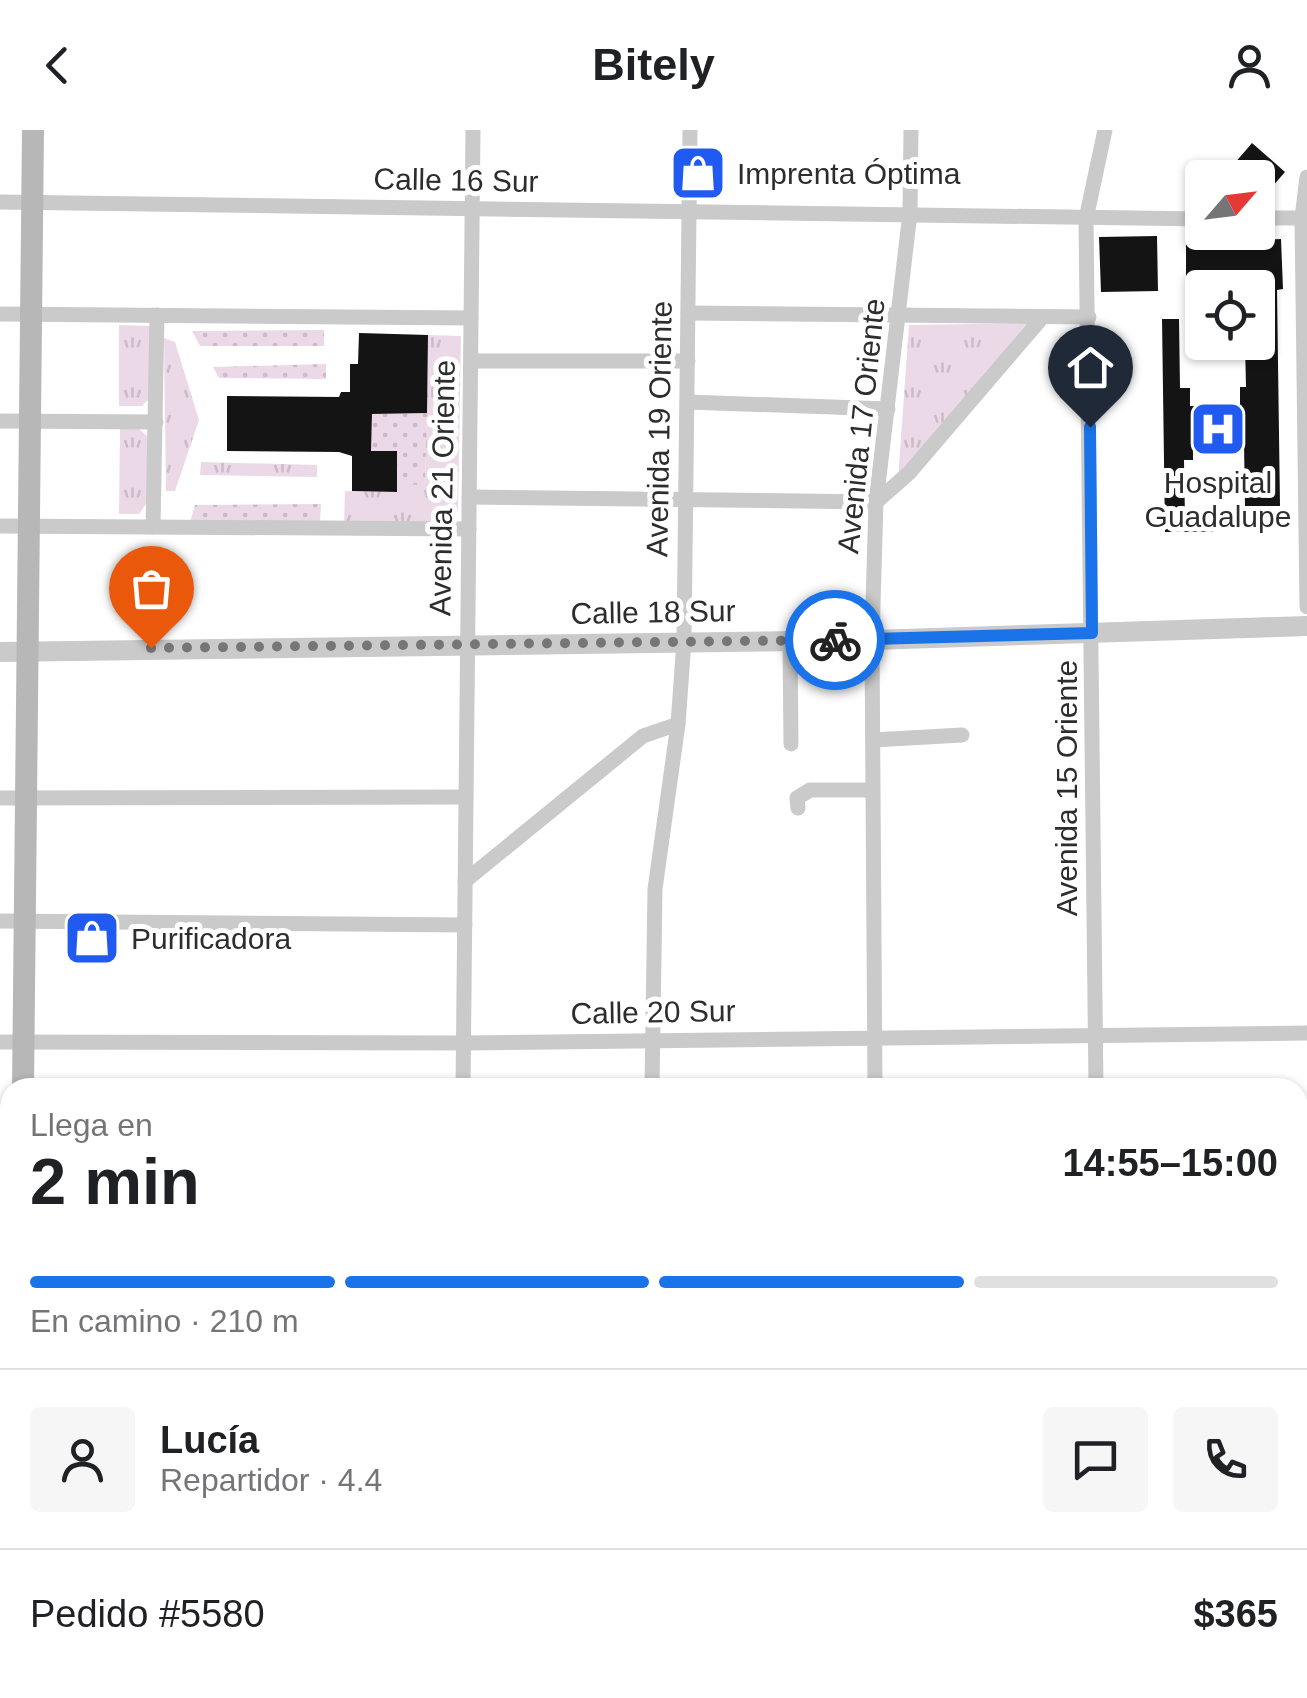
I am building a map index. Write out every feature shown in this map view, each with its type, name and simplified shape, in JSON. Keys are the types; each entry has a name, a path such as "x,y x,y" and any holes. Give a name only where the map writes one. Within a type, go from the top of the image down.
{"main road":[{"path":"21,1078 12,1042 25,921 33,130"}],"street":[{"name":"Avenida 21 Oriente","path":"462,1078 473,130"},
{"name":"Avenida 19 Oriente","path":"652,1078 655,889 678,724 684,642 690,130"},
{"name":"Avenida 17 Oriente","path":"875,1078 872,640 876,502 910,213 911,130"},
{"name":"Avenida 15 Oriente","path":"1096,1078 1086,219 1105,130"},
{"path":"1307,177 1307,607"},
{"name":"Calle 16 Sur","path":"0,202 1185,219"},
{"path":"1275,218 1304,218"},
{"path":"688,313 900,313 1040,320 1089,317"},
{"path":"0,314 472,318"},
{"path":"153,527 156,315"},
{"path":"469,497 686,496 876,502 909,473 1040,320"},
{"path":"471,361 688,360"},
{"path":"688,402 888,410"},
{"path":"0,421 156,422"},
{"path":"0,526 469,529"},
{"name":"Calle 18 Sur","path":"0,652 872,640 1307,626"},
{"path":"790,640 791,744"},
{"path":"466,881 643,736 678,724"},
{"path":"872,740 962,734"},
{"path":"798,808 797,798 810,790 872,790"},
{"path":"0,798 466,797"},
{"path":"0,921 464,925"},
{"name":"Calle 20 Sur","path":"12,1042 463,1043 1307,1033"}],"green space":[{"path":"1027,323 898,480 909,325"},
{"path":"119,325 151,326 151,397 142,406 119,406"},
{"path":"324,330 324,346 200,346 192,331"},
{"path":"428,335 461,336 458,510 452,518 430,524 344,522 345,491 396,492 397,484 425,484"},
{"path":"164,338 175,342 199,420 175,491 166,491"},
{"path":"326,364 326,379 219,378 213,367"},
{"path":"427,413 425,485 397,484 396,452 362,451 371,438 372,420 362,414"},
{"path":"120,429 139,429 148,437 149,500 139,514 119,514"},
{"path":"201,462 317,465 317,477 200,475"},
{"path":"321,504 320,522 190,522 195,505"}],"building":[{"path":"1252,143 1271,160 1237,160"},
{"path":"1275,163 1285,172 1275,183"},
{"path":"1157,236 1158,291 1101,292 1099,237"},
{"path":"1275,239 1281,239 1283,289 1277,290 1280,506 1245,506 1244,442 1239,442 1239,433 1193,433 1193,460 1184,460 1185,519 1213,519 1213,532 1165,532 1162,319 1179,319 1180,388 1190,388 1190,406 1240,405 1240,387 1246,387 1245,360 1275,360 1275,270 1186,270 1186,250 1275,250"},
{"path":"359,333 428,335 427,413 372,414 371,451 397,451 397,492 352,491 352,456 339,452 227,451 227,396 339,397 341,392 350,392 350,364 358,364"}],"way so far":[{"path":"151,648 835,640"}],"place":[{"name":"Imprenta Óptima","path":"698,173"},
{"name":"Hospital Guadalupe","path":"1218,429"},
{"name":"Purificadora","path":"92,938"}],"route":[{"path":"835,640 1092,633 1090,427"}]}
